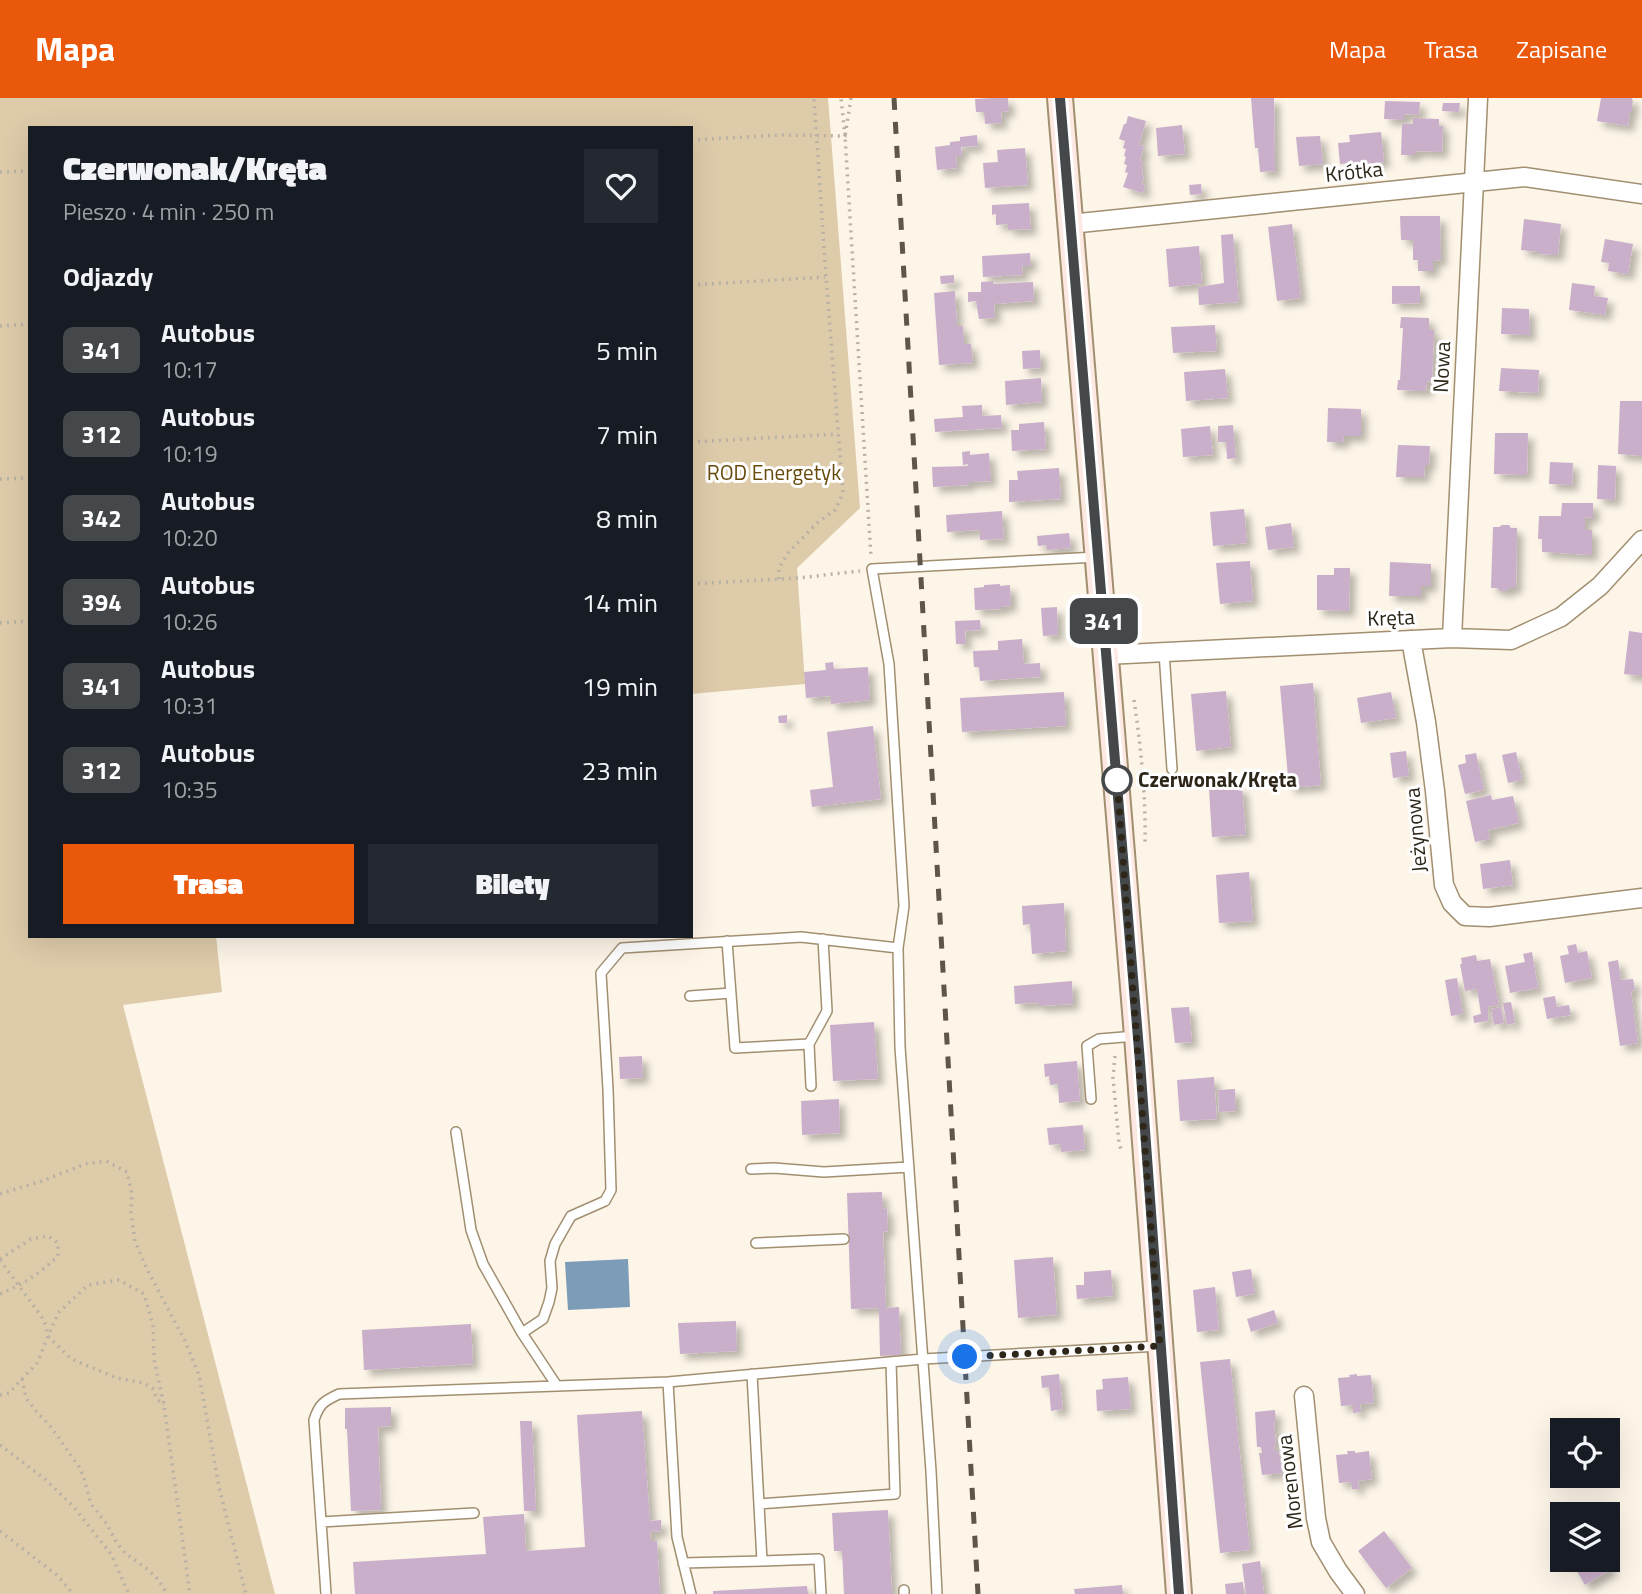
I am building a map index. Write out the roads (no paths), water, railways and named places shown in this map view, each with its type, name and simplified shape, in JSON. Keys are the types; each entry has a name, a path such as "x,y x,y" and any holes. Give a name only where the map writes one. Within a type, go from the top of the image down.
{"main road":[{"path":"1060,98 1138,1036 1180,1594"}],"street":[{"name":"Nowa","path":"1452,638 1478,98"},
{"name":"Krótka","path":"1070,224 1524,177 1642,194"},
{"name":"Kręta","path":"1106,655 1452,638 1511,640 1561,617 1600,586 1642,540"},
{"name":"Jeżynowa","path":"1411,640 1426,722 1444,885 1452,903 1465,916 1489,917 1642,898"},
{"name":"Morenowa","path":"1304,1396 1316,1518 1321,1542 1355,1594"}],"lane":[{"path":"937,1594 931,1471 900,1047 898,948 904,906 889,664 872,569 1098,557"},
{"path":"1164,652 1172,769"},
{"path":"522,1333 543,1319 552,1288 550,1261 555,1244 571,1216 605,1201 611,1190 601,973 622,948 800,937 898,948"},
{"path":"811,1086 809,1044 827,1011 823,939"},
{"path":"727,941 735,1048 809,1044"},
{"path":"690,996 731,993"},
{"path":"1091,1100 1087,1046 1099,1039 1138,1036"},
{"path":"456,1132 471,1230 483,1264 522,1333 557,1386"},
{"path":"751,1169 824,1172 909,1167"},
{"path":"756,1243 844,1239"},
{"path":"326,1594 314,1420 317,1408 339,1394 668,1382 923,1359 1160,1346"},
{"path":"759,1504 895,1494 891,1362"},
{"path":"752,1374 762,1561"},
{"path":"668,1382 677,1537 691,1594"},
{"path":"321,1522 474,1513"},
{"path":"683,1563 819,1559 821,1594"}],"water":[{"path":"628,1259 630,1307 568,1310 565,1262"}],"railway":[{"path":"894,98 978,1594"}],"place":[{"name":"Czerwonak/Kręta","path":"1117,780"}],"park label":[{"name":"ROD Energetyk","path":"774,473"}]}
